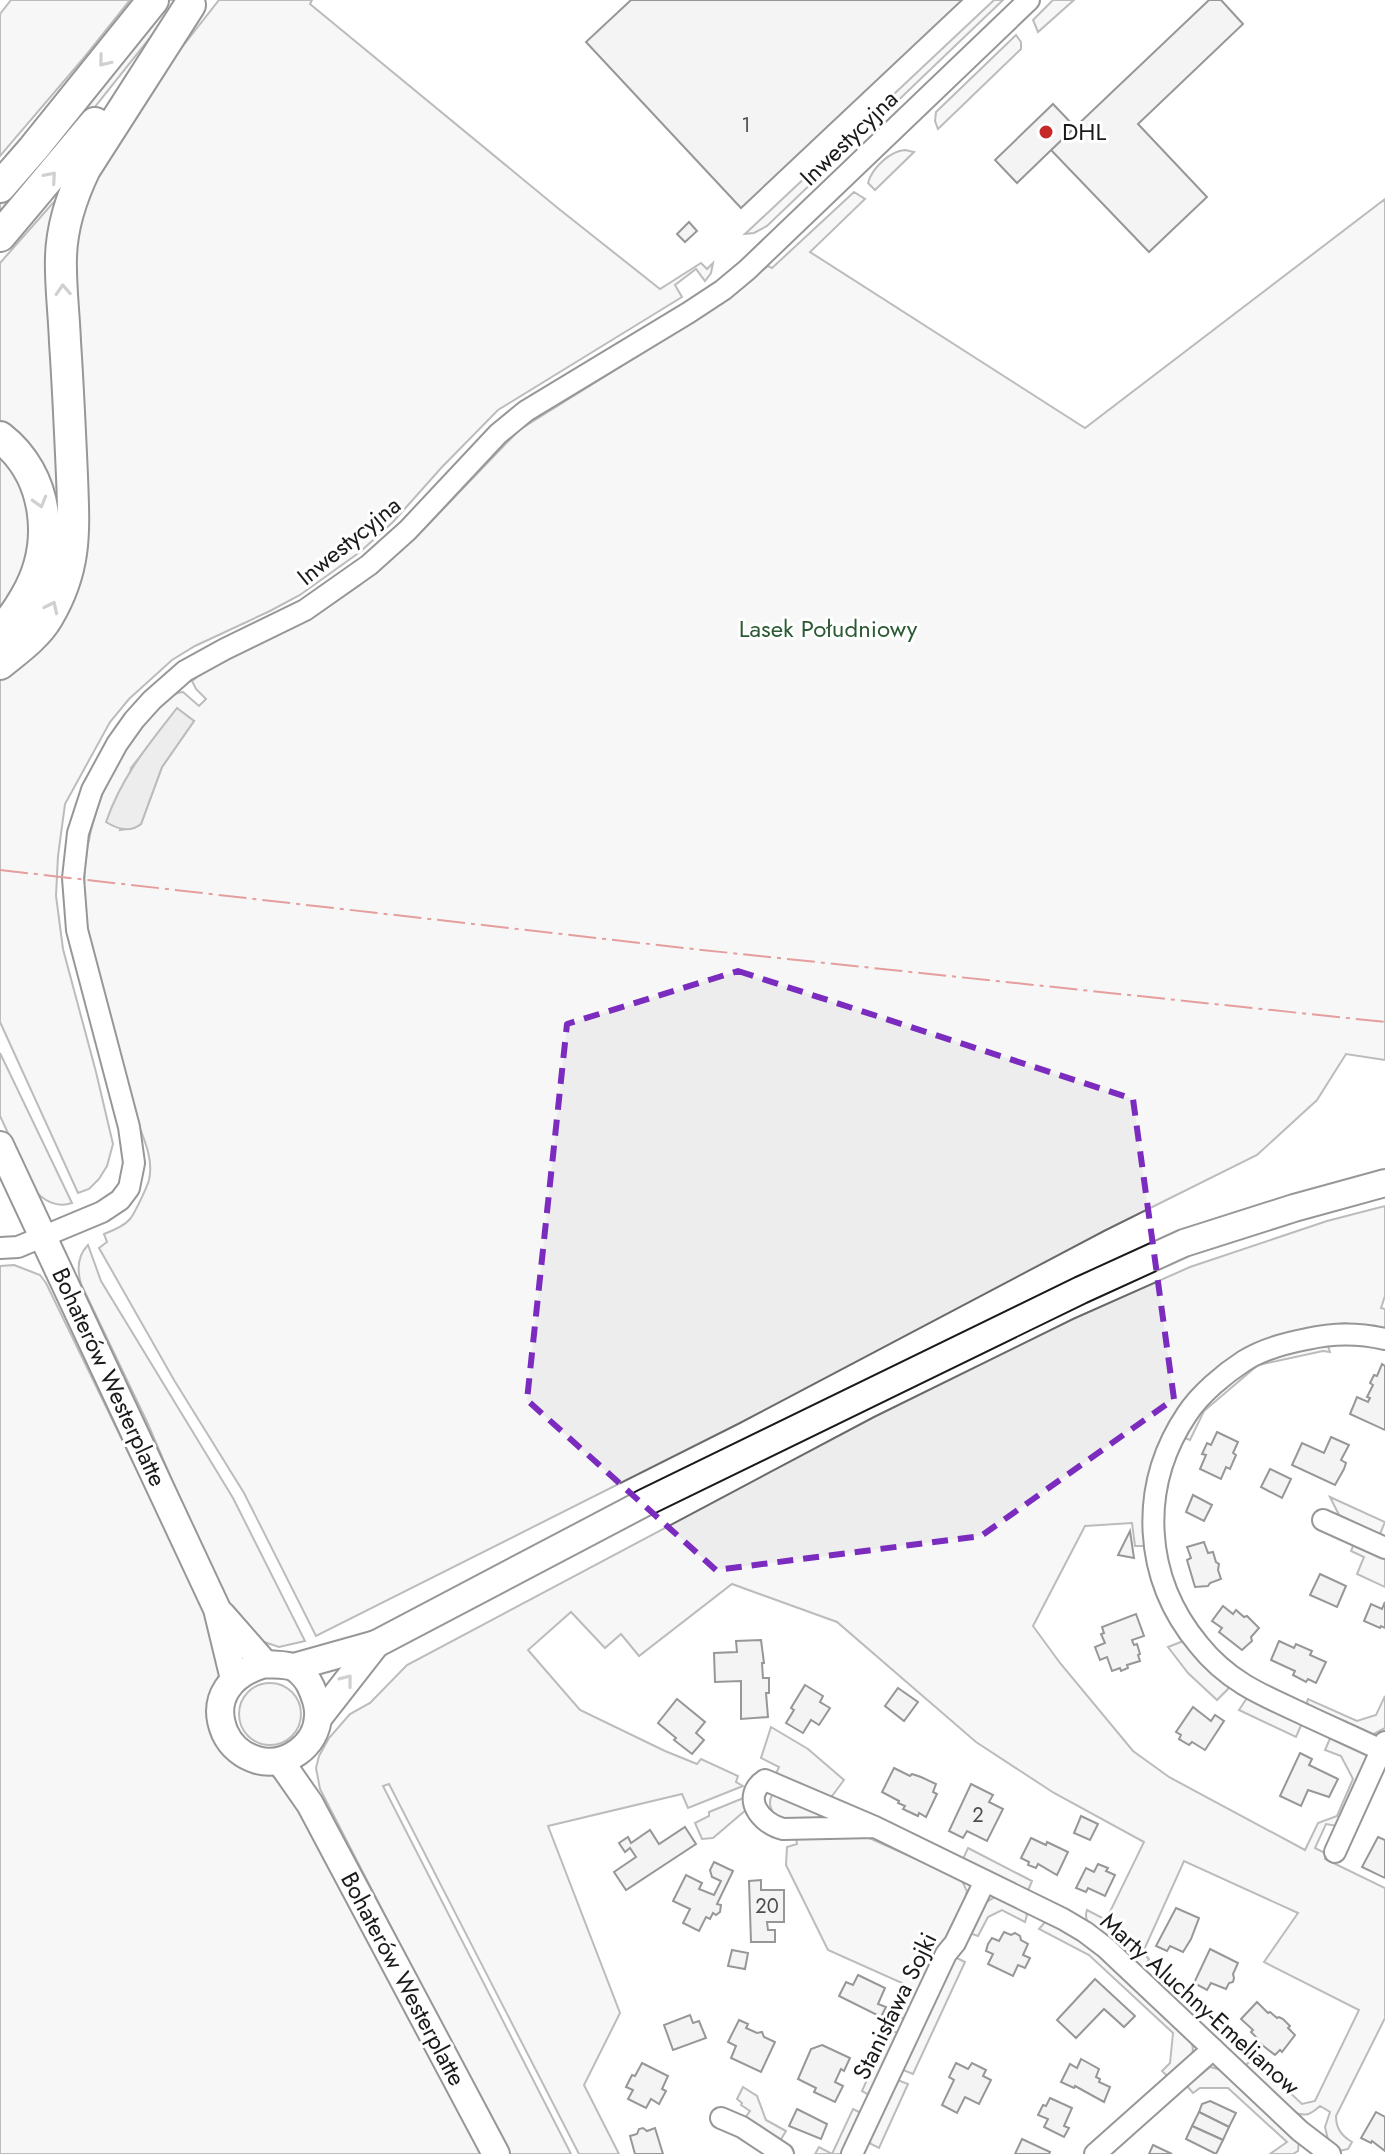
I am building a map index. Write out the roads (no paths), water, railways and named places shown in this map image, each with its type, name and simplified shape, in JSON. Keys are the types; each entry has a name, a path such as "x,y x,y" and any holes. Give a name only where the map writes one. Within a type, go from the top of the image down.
{"highway":[{"path":"0,187 153,0"},
{"path":"0,236 192,2"},
{"path":"0,664 47,619 72,556 61,255 68,214 85,169 192,2"},
{"path":"0,437 15,449 32,476 44,508 45,532 41,561 33,585 20,608 0,631"}],"main road":[{"name":"Bohaterów Westerplatte","path":"0,1145 217,1609 234,1679"},
{"path":"376,1644 319,1717 314,1733 289,1757 264,1762 249,1758 236,1749 227,1737 221,1723 225,1692 234,1679 248,1669 265,1664 294,1667 376,1644 644,1503 1081,1290 1184,1243 1385,1183"},
{"name":"Bohaterów Westerplatte","path":"217,1609 265,1664"},
{"path":"294,1667 308,1681 317,1700 319,1717"},
{"name":"Bohaterów Westerplatte","path":"289,1757 310,1804 496,2154"}],"street":[{"name":"Inwestycyjna","path":"0,1248 18,1247 102,1212 120,1200 129,1188 134,1163 129,1127 77,930 73,878 78,833 92,790 134,720 185,671 305,610 369,565 408,530 498,434 526,411 723,290 779,242 1029,0"},
{"path":"1335,1852 1383,1746 1250,1689 1215,1663 1181,1622 1170,1598 1154,1550 1154,1499 1162,1467 1187,1413 1209,1390 1246,1360 1283,1343 1318,1336 1356,1334 1385,1339"},
{"path":"1323,1520 1385,1548"},
{"name":"Marty Aluchny-Emelianow","path":"875,1827 774,1827 755,1808 753,1797 756,1787 765,1780 875,1827 1085,1932 1106,1948 1300,2131 1330,2154"},
{"name":"Stanisława Sojki","path":"852,2154 946,1954 955,1943 985,1881"},
{"path":"1095,2154 1213,2049"},
{"path":"721,2118 742,2127 783,2154"}],"place":[{"name":"DHL","path":"1046,132"}],"park label":[{"name":"Lasek Południowy","path":"828,629"}]}
